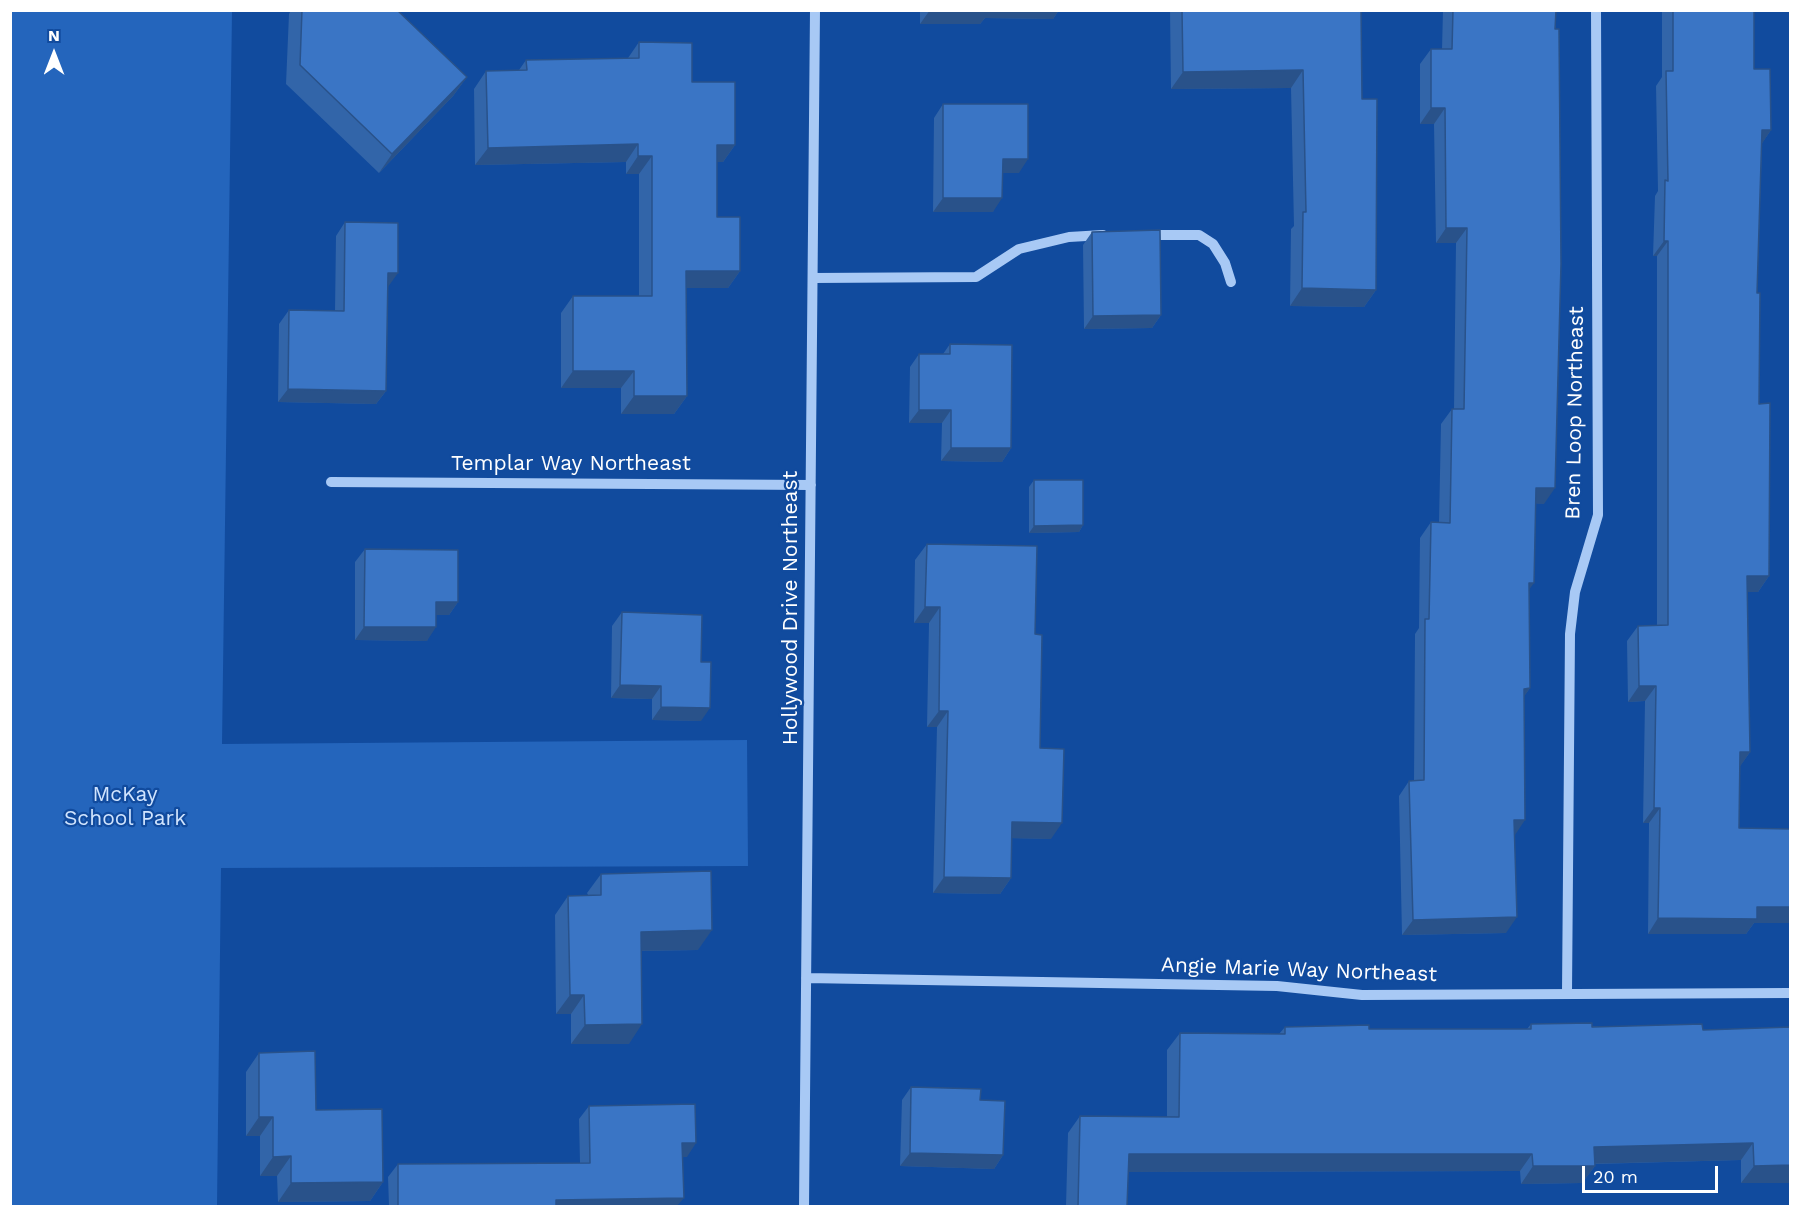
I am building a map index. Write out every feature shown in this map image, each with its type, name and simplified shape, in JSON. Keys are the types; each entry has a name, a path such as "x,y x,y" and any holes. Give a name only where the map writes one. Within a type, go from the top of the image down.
{"street":[{"name":"Hollywood Drive Northeast","path":"804,1206 815,10"},
{"name":"Bren Loop Northeast","path":"1568,992 1570,634 1575,592 1598,515 1596,10"},
{"path":"813,278 976,277 1019,249 1069,237 1199,235 1213,244 1225,263 1232,282"},
{"name":"Templar Way Northeast","path":"331,482 811,485"},
{"name":"Angie Marie Way Northeast","path":"806,978 1277,986 1362,995 1568,992 1791,993"}],"green space":[{"name":"McKay School Park","path":"10,11 232,11 222,744 747,740 748,866 221,868 217,1206 11,1206"}],"building":[{"path":"302,10 397,10 467,77 392,154 300,65"},
{"path":"1182,10 1361,10 1362,99 1377,99 1376,290 1302,288 1303,212 1306,212 1303,70 1183,72"},
{"path":"1453,10 1556,10 1555,29 1559,29 1561,264 1555,488 1536,488 1534,583 1529,583 1530,688 1524,689 1525,820 1514,820 1517,917 1413,920 1409,781 1424,780 1425,619 1429,619 1431,522 1450,523 1452,409 1464,409 1467,228 1446,228 1445,108 1431,108 1431,49 1452,49"},
{"path":"1673,10 1754,10 1754,69 1770,69 1771,130 1762,130 1757,293 1760,293 1759,404 1770,403 1769,576 1747,576 1750,752 1740,752 1739,828 1791,829 1791,907 1757,907 1757,919 1658,918 1660,808 1654,808 1656,686 1639,686 1638,626 1668,625 1668,241 1664,241 1665,180 1668,181 1666,71 1673,71"},
{"path":"639,42 692,43 692,82 735,82 735,145 717,145 717,217 740,217 740,271 686,271 687,396 634,396 634,371 573,371 573,296 652,296 652,156 638,156 638,144 488,148 486,71 527,70 526,60 639,58"},
{"path":"943,104 1028,104 1028,159 1003,159 1002,198 943,198"},
{"path":"345,222 398,223 398,273 388,273 386,391 288,389 289,310 344,311"},
{"path":"1160,230 1161,315 1093,316 1092,232"},
{"path":"950,344 1012,345 1011,448 951,448 951,410 919,410 919,354 950,354"},
{"path":"1034,480 1083,480 1083,525 1034,526"},
{"path":"927,544 1037,546 1035,634 1042,635 1040,748 1064,749 1062,823 1012,822 1011,878 944,877 948,711 939,711 940,607 925,607"},
{"path":"365,549 458,550 458,602 436,602 436,627 364,627"},
{"path":"622,612 702,615 701,662 711,662 710,708 661,707 661,686 620,685"},
{"path":"711,871 712,930 641,932 642,1024 585,1025 584,995 570,995 568,896 601,895 601,874"},
{"path":"1592,1023 1592,1027 1702,1024 1703,1030 1791,1027 1791,1165 1754,1166 1753,1143 1594,1147 1595,1166 1533,1166 1532,1154 1129,1154 1127,1206 1078,1206 1080,1116 1179,1117 1180,1033 1285,1034 1285,1027 1369,1025 1369,1029 1531,1029 1531,1024"},
{"path":"315,1051 316,1110 382,1109 383,1182 291,1183 291,1156 273,1157 273,1117 259,1117 259,1053"},
{"path":"911,1087 981,1089 980,1100 1005,1101 1003,1155 910,1153"},
{"path":"695,1104 696,1143 682,1143 684,1198 556,1200 556,1206 398,1206 398,1164 590,1163 589,1106"}]}
